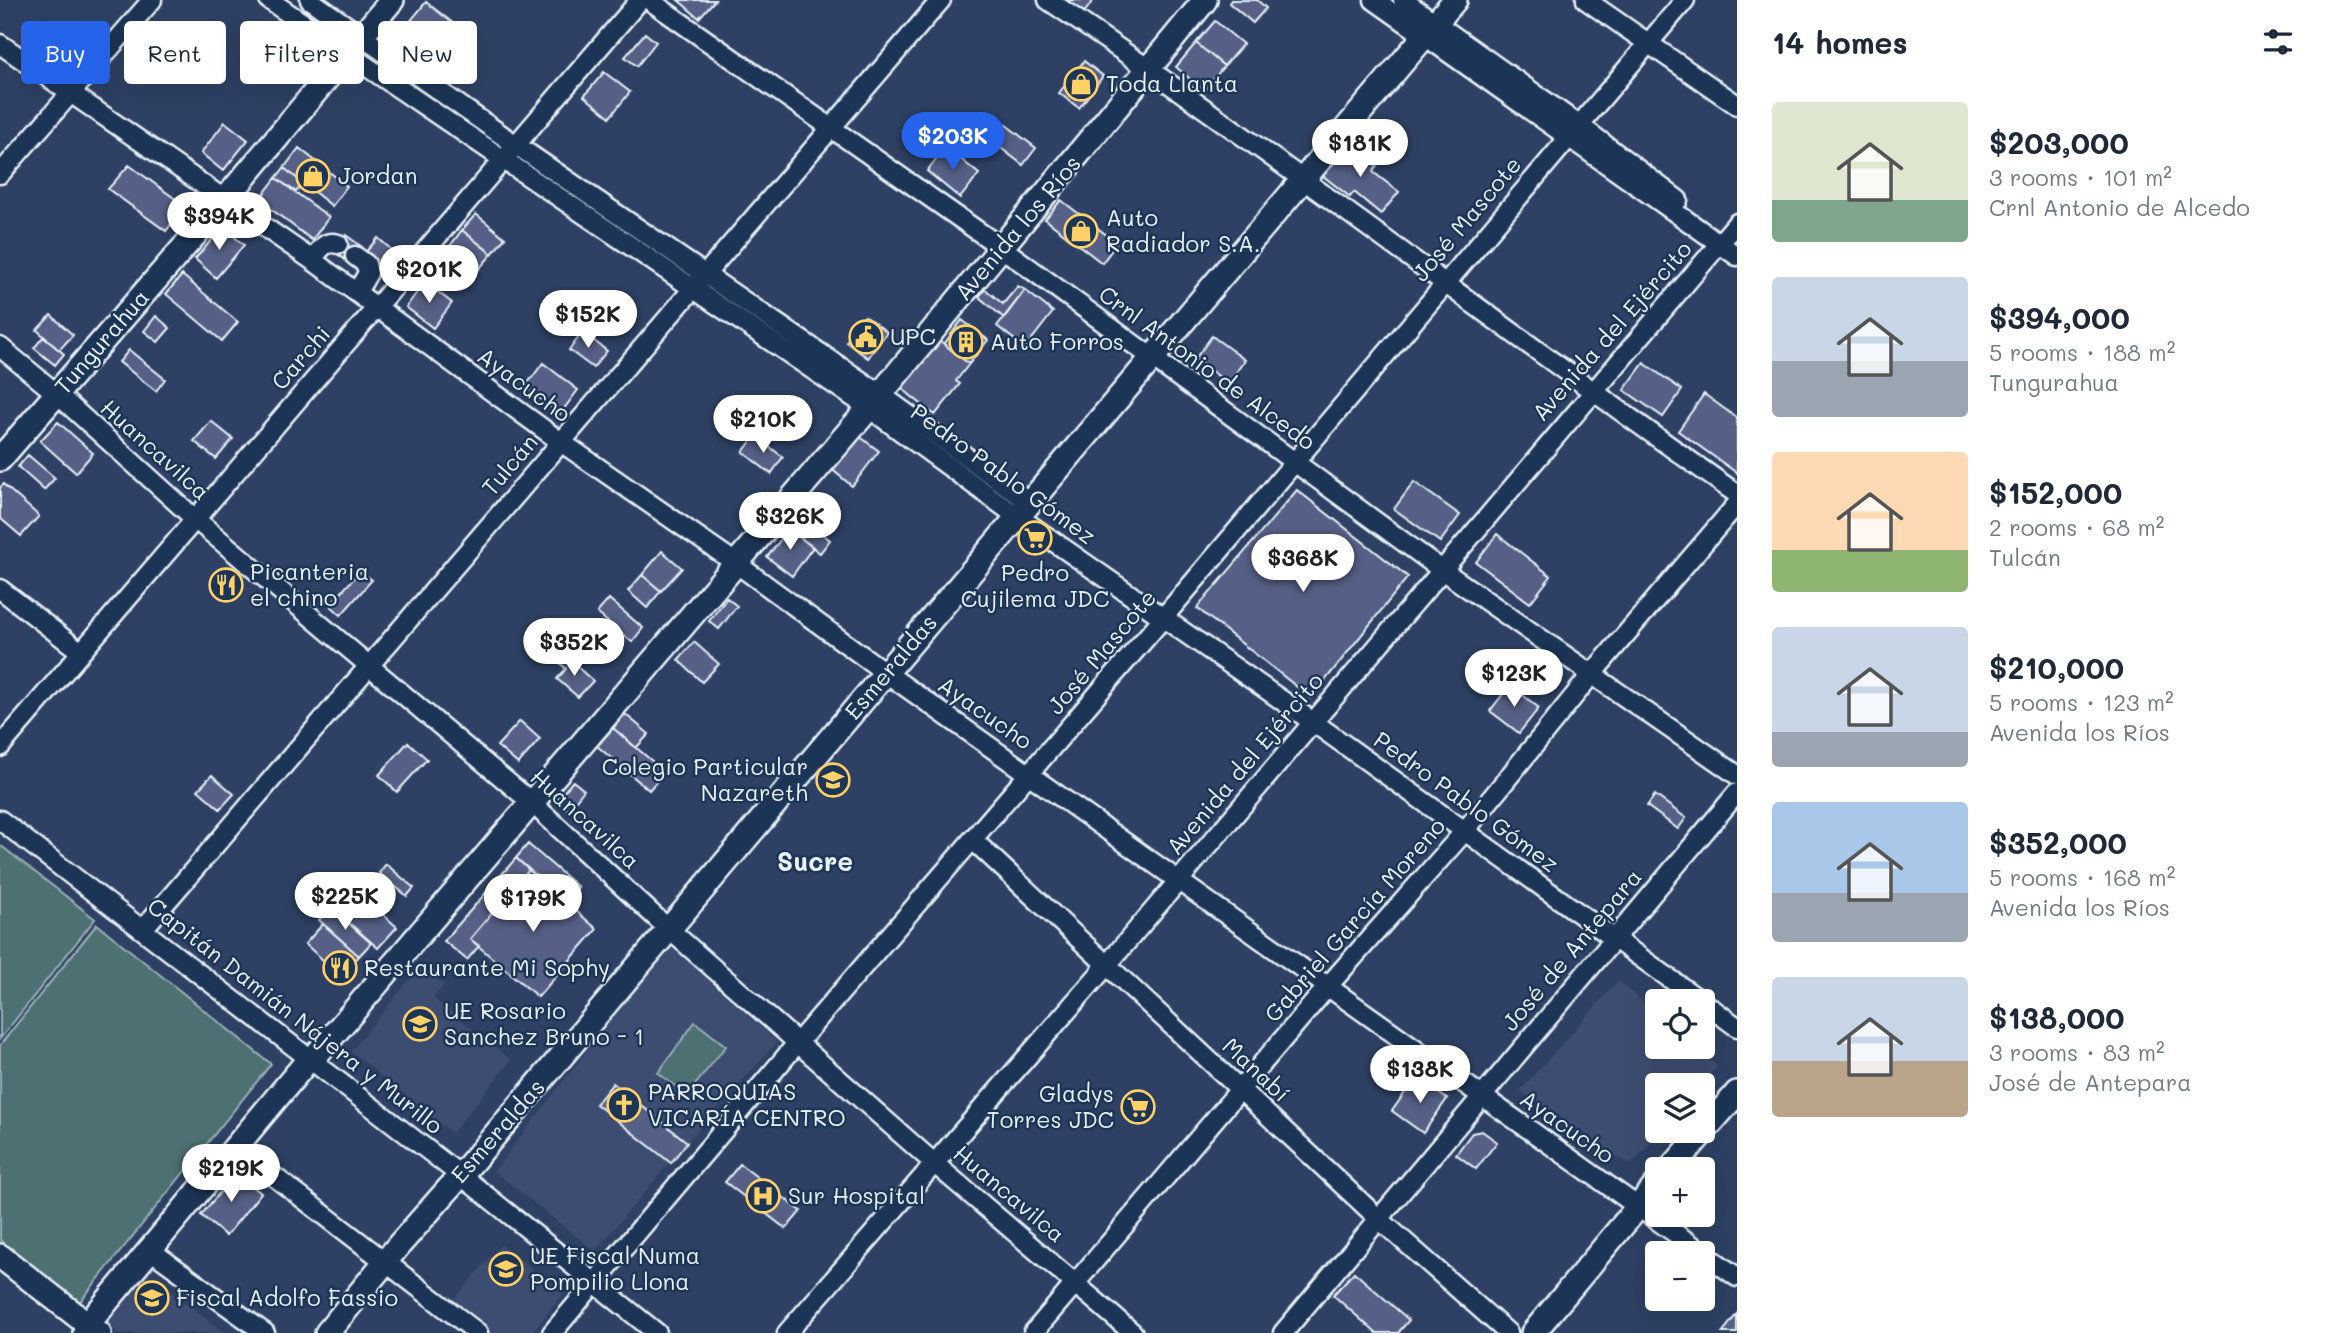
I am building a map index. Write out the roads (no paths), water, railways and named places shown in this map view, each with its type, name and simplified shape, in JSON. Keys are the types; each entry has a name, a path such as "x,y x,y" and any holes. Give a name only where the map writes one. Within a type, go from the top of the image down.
{"main road":[{"name":"Tungurahua","path":"364,33 392,0"},
{"name":"Avenida los Ríos","path":"66,1333 91,1330 150,1250 309,1059 317,1054 526,798 997,244 1143,64 1188,0"},
{"name":"Avenida los Ríos","path":"1143,64 1205,0"},
{"name":"Esmeraldas","path":"312,1333 456,1172 1428,21 1455,0"},
{"name":"Tungurahua","path":"0,459 225,200 322,84"},
{"path":"1681,1157 1737,1093"},
{"path":"1533,1333 1645,1198"},
{"path":"0,1256 91,1330"},
{"name":"Esmeraldas","path":"327,1333 381,1258"}],"street":[{"path":"0,174 152,0"},
{"name":"Pedro Pablo Gómez","path":"269,0 309,21"},
{"name":"Pedro Pablo Gómez","path":"310,0 331,21"},
{"name":"Carchi","path":"0,747 640,0"},
{"name":"Crnl Antonio de Alcedo","path":"649,0 997,244 1441,570 1737,775"},
{"name":"Tulcán","path":"143,929 942,0"},
{"path":"1048,0 1143,64 1591,392 1737,494"},
{"path":"1374,0 1428,21"},
{"path":"1403,0 1574,131 1730,237 1737,256"},
{"path":"1586,0 1737,105"},
{"name":"José Mascote","path":"552,1333 1163,618 1685,0"},
{"name":"Ayacucho","path":"0,44 312,260 561,442 731,560 1029,775 1737,1277"},
{"name":"Pedro Pablo Gómez","path":"364,51 516,145 705,275 1019,506 1163,618 1684,989"},
{"name":"Pedro Pablo Gómez","path":"364,53 503,160 693,289 869,397"},
{"name":"Avenida del Ejército","path":"787,1333 1107,965 1591,392 1730,237"},
{"path":"312,260 323,245 330,242 338,244"},
{"path":"355,256 366,264 368,273 357,292"},
{"name":"Huancavilca","path":"0,346 195,519 526,798 665,926 799,1041 935,1164 1133,1333"},
{"name":"Gabriel García Moreno","path":"1033,1333 1328,986 1464,832 1591,675 1737,504"},
{"path":"0,589 81,652"},
{"name":"José de Antepara","path":"1283,1333 1737,793"},
{"name":"Capitán Damián Nájera y Murillo","path":"0,820 456,1172 657,1333"},
{"name":"Manabí","path":"973,840 1380,1219 1508,1333"},
{"name":"Pedro Pablo Gómez","path":"1715,1011 1737,1027"},
{"path":"237,1148 478,1333"},
{"path":"150,1250 265,1333"}],"place":[{"name":"Toda Llanta","path":"1081,84"},
{"name":"Jordan","path":"313,176"},
{"name":"Auto Radiador S.A.","path":"1081,231"},
{"name":"UPC","path":"866,337"},
{"name":"Auto Forros","path":"966,342"},
{"name":"Pedro Cujilema JDC","path":"1035,538"},
{"name":"Picanteria el chino","path":"226,585"},
{"name":"Colegio Particular Nazareth","path":"833,780"},
{"name":"Restaurante Mi Sophy","path":"340,968"},
{"name":"UE Rosario Sanchez Bruno - 1","path":"420,1024"},
{"name":"PARROQUIAS VICARÍA CENTRO","path":"624,1105"},
{"name":"Gladys Torres JDC","path":"1138,1107"},
{"name":"Sur Hospital","path":"763,1196"},
{"name":"UE Fiscal Numa Pompilio Llona","path":"506,1269"},
{"name":"Fiscal Adolfo Fassio","path":"152,1298"}],"district":[{"name":"Sucre","path":"815,862"}]}
